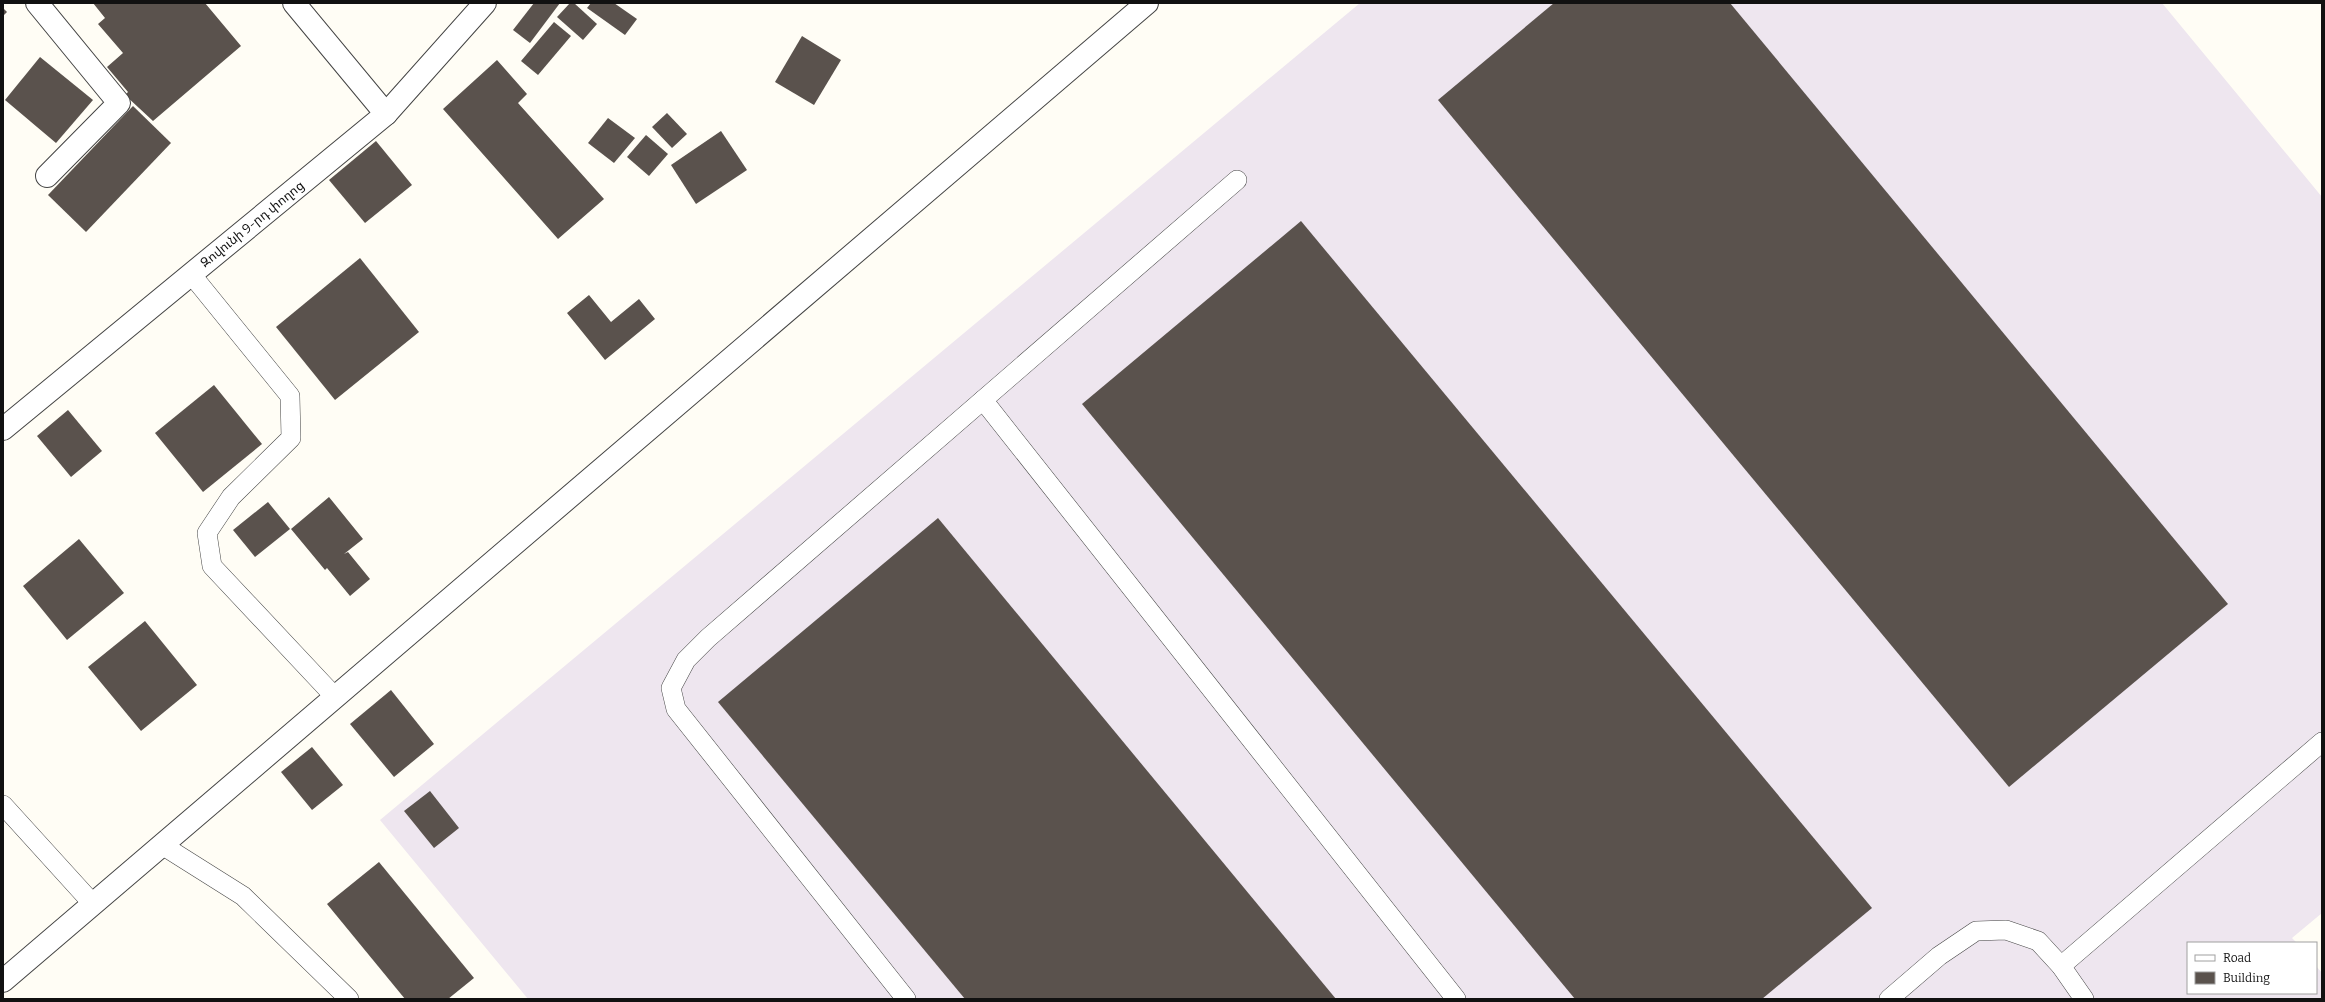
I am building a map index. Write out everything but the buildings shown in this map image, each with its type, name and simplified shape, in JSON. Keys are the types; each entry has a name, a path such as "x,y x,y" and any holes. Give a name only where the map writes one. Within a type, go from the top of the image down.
{"street":[{"path":"38,3 119,103 48,176"},
{"path":"294,3 386,114"},
{"name":"Զովունի 9-րդ փողոց","path":"3,429 386,114 486,3"},
{"path":"3,981 1147,3"}],"lane":[{"path":"906,999 676,709 671,688 686,660 708,638 1237,180"},
{"path":"191,274 290,396 291,438 231,497 207,533 212,566 335,697"},
{"path":"983,400 1456,999"},
{"path":"2061,966 2322,742"},
{"path":"3,805 93,904"},
{"path":"162,845 243,896 349,999"},
{"path":"1889,999 1939,956 1976,931 2006,930 2038,941 2061,966 2084,999"}],"shaded area":[{"path":"1360,3 2162,3 2322,197 2322,913 2292,938 2296,942 2187,942 2187,994 2317,994 2317,967 2322,973 2322,999 528,999 380,820"}]}
